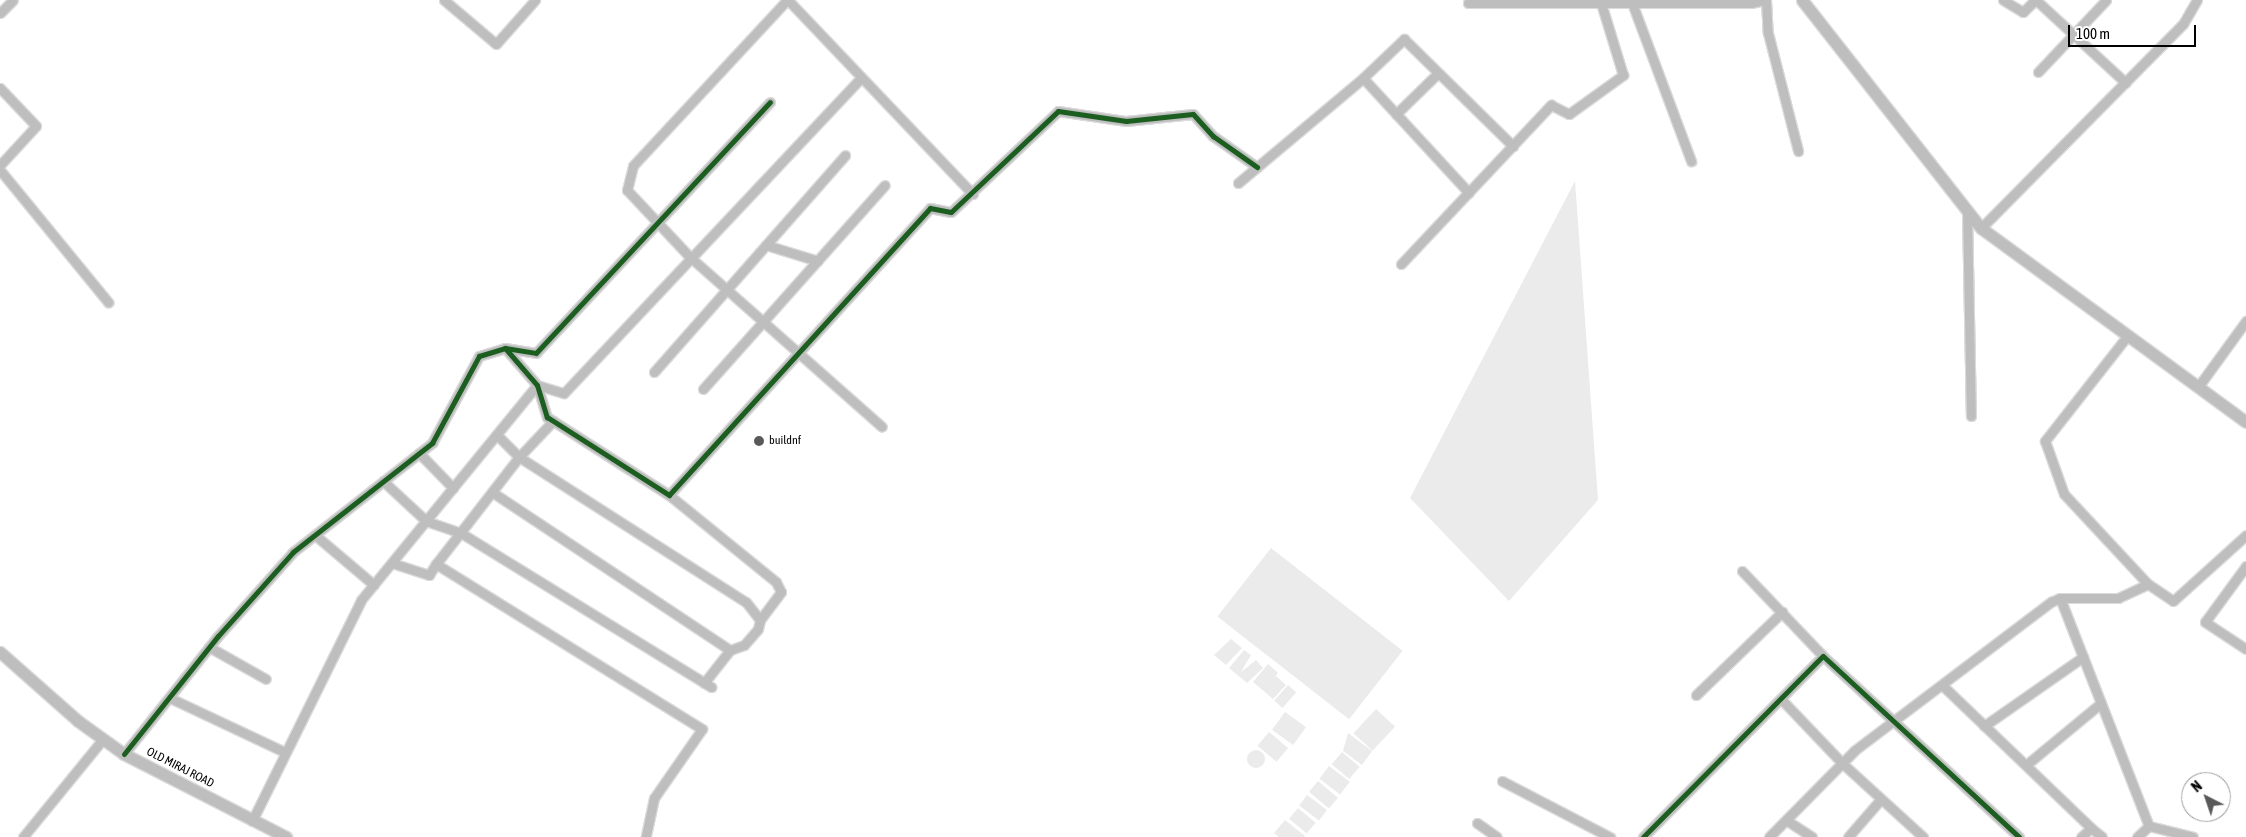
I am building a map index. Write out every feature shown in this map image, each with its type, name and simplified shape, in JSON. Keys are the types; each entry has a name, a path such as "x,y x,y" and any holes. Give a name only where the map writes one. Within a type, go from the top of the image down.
{"main road":[{"path":"1802,0 1981,228 2246,422"},
{"name":"OLD MIRAJ ROAD","path":"0,652 103,739 124,754 286,837"}],"street":[{"path":"0,13 13,0"},
{"path":"444,0 496,44 535,0"},
{"path":"882,427 690,257 627,190 633,166 787,0 860,79 973,194"},
{"path":"1468,4 1765,0 1768,33 1798,150"},
{"path":"2003,0 2023,12 2035,0 2073,32 2126,83"},
{"path":"2038,72 2073,32 2106,0"},
{"path":"1981,228 2183,24 2197,0"},
{"path":"1401,264 1551,105 1569,114 1623,75 1601,3"},
{"path":"1632,3 1691,161"},
{"path":"1238,183 1363,78 1404,39 1437,74 1513,146"},
{"path":"1396,114 1437,74"},
{"path":"1363,78 1469,193"},
{"path":"537,385 564,393 690,257 860,79"},
{"path":"0,88 36,126 0,165"},
{"path":"124,754 209,647 293,552 432,443 479,356 506,348 536,352 770,102"},
{"path":"669,495 930,208 951,212 973,194 1058,112 1126,121 1193,114 1213,136 1257,167"},
{"path":"654,372 845,156"},
{"path":"0,170 108,302"},
{"path":"702,389 885,184"},
{"path":"1967,212 1971,416"},
{"path":"766,245 818,261"},
{"path":"2198,387 2246,321"},
{"path":"2128,335 2045,441 2064,494 2148,584 2173,601 2246,535"},
{"path":"383,481 426,521 462,533 708,685 730,650 744,645 758,629 760,620 781,592 776,582 669,495 547,417 537,385 506,348"},
{"path":"252,821 362,600 537,385"},
{"path":"392,563 429,575 519,457 553,421"},
{"path":"497,435 519,457 746,602 760,620"},
{"path":"419,453 453,488"},
{"path":"492,492 730,650"},
{"path":"315,535 374,585"},
{"path":"436,564 702,729 654,798 646,837"},
{"path":"2246,566 2205,622 2246,650"},
{"path":"1742,571 1823,656 1892,723 2019,837"},
{"path":"1769,837 1842,763 1942,685 2060,598 2118,598 2148,584"},
{"path":"2060,598 2149,826"},
{"path":"1696,694 1782,612"},
{"path":"209,647 266,679"},
{"path":"1643,837 1823,656"},
{"path":"1984,726 2083,657"},
{"path":"1942,685 2102,837"},
{"path":"170,698 286,752"},
{"path":"1781,698 1842,763 1880,800 1923,837"},
{"path":"2026,765 2101,703"},
{"path":"23,837 103,739"},
{"path":"1502,781 1610,837"},
{"path":"1848,837 1880,800"},
{"path":"1786,820 1812,837"},
{"path":"1477,823 1497,837"},
{"path":"2137,837 2149,826"},
{"path":"2149,826 2193,837"},
{"path":"2081,837 2091,828"}],"shaded area":[{"path":"1575,181 1598,500 1509,601 1410,498"},
{"path":"1271,548 1403,651 1349,719 1217,617"},
{"path":"1231,639 1242,648 1226,665 1214,655"},
{"path":"1244,650 1251,655 1241,672 1256,660 1263,668 1247,683 1229,668"},
{"path":"1268,664 1278,673 1273,679 1276,676 1286,685 1273,699 1253,682"},
{"path":"1288,685 1296,692 1283,708 1274,701"},
{"path":"1376,709 1395,727 1373,751 1353,733"},
{"path":"1285,712 1306,727 1293,745 1272,730"},
{"path":"1269,732 1288,748 1277,762 1257,746"},
{"path":"1348,733 1372,751 1362,765 1343,751"},
{"path":"1256,750 1262,753 1265,759 1262,765 1256,768 1250,765 1247,759 1250,753"},
{"path":"1342,752 1360,767 1349,779 1332,764"},
{"path":"1329,766 1350,782 1340,794 1319,779"},
{"path":"1318,781 1338,798 1329,808 1309,792"},
{"path":"1307,795 1327,810 1319,820 1299,805"},
{"path":"1298,808 1316,823 1307,834 1289,819"},
{"path":"1285,820 1305,836 1279,837 1274,833"}],"cycle path":[{"path":"124,754 218,636 293,552 432,443 479,356 505,348 536,353 770,102"},
{"path":"505,348 537,385 547,417 669,495 930,208 951,212 1058,111 1126,121 1193,114 1213,136 1257,167"},
{"path":"1643,837 1823,656 2019,837"}],"place":[{"name":"buildnf","path":"759,441"}]}
